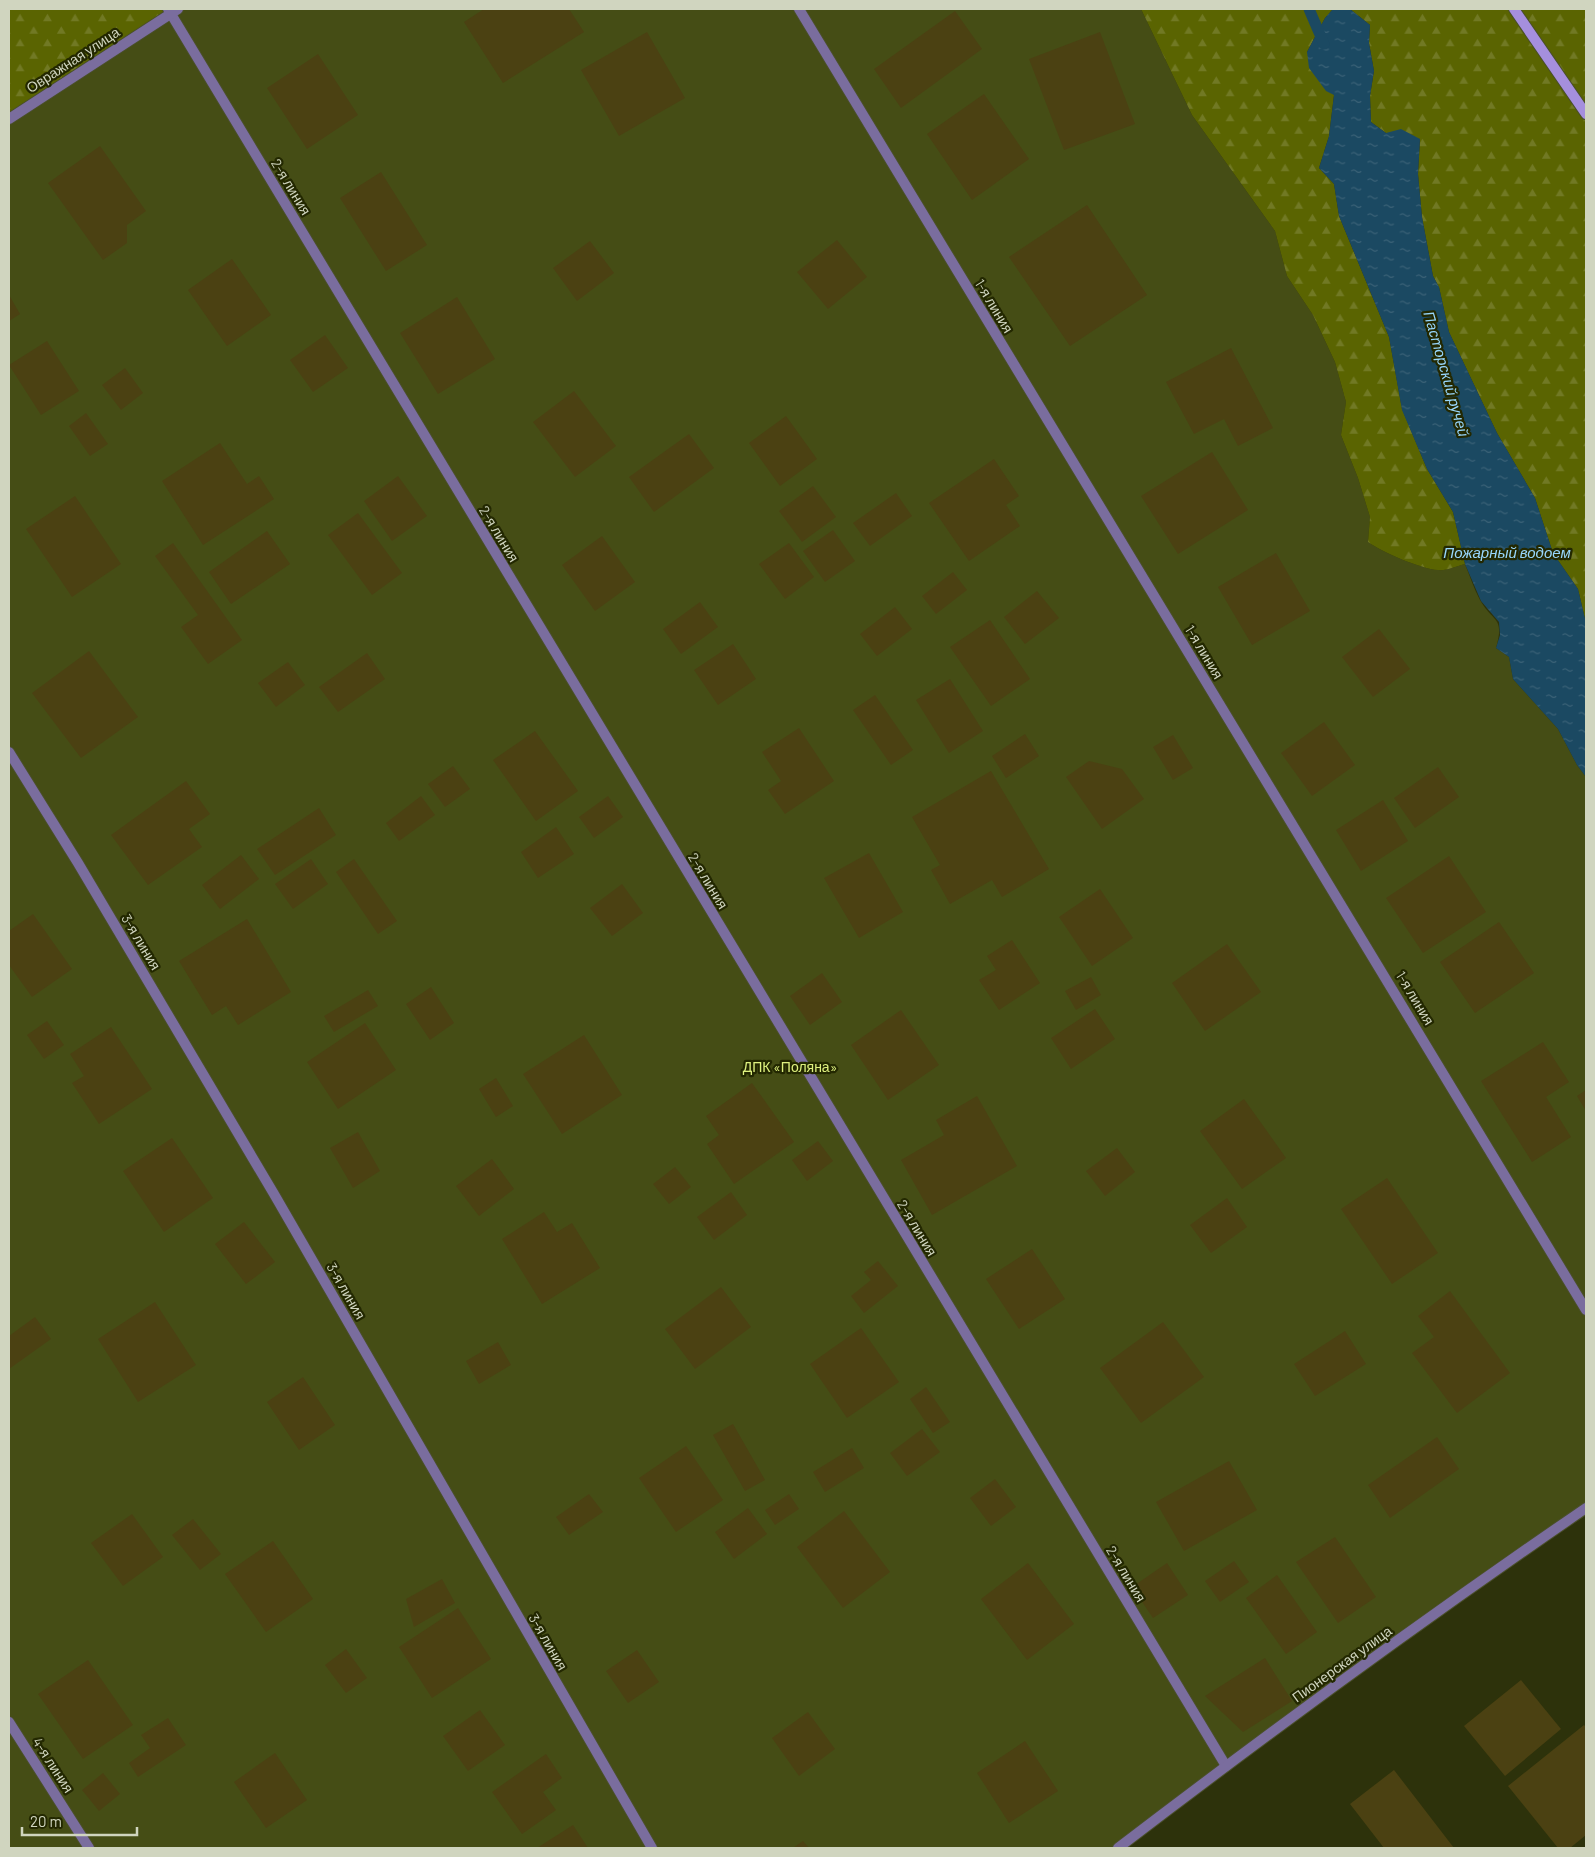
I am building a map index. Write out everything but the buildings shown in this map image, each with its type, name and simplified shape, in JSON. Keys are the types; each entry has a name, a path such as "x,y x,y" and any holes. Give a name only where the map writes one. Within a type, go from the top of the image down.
{"street":[{"name":"1-я линия","path":"798,9 1586,1310"},
{"path":"1514,9 1586,114"},
{"name":"Овражная улица","path":"9,119 172,10"},
{"name":"2-я линия","path":"172,10 1226,1766"},
{"name":"3-я линия","path":"9,752 78,863 274,1194 652,1848"},
{"name":"Пионерская улица","path":"1118,1848 1226,1766 1478,1582 1586,1508"},
{"name":"4-я линия","path":"9,1722 89,1848"}],"green space":[{"path":"9,9 179,9 9,119"},
{"name":"ДПК «Поляна»","path":"179,9 1141,9 1192,115 1275,231 1287,276 1313,315 1335,362 1346,402 1341,435 1358,478 1370,517 1368,542 1422,567 1444,570 1465,564 1480,600 1498,625 1496,648 1509,657 1513,679 1558,729 1577,765 1586,777 1586,1510 1118,1848 9,1848 9,119"},
{"path":"1141,9 1333,9 1325,18 1307,52 1334,95 1329,136 1319,168 1334,184 1339,216 1389,337 1402,409 1427,469 1453,512 1465,564 1444,570 1422,567 1368,542 1370,517 1358,478 1341,435 1346,402 1335,362 1313,315 1287,276 1275,231 1192,115"},
{"path":"1350,9 1586,9 1586,623 1578,589 1553,553 1535,498 1497,433 1449,332 1439,287 1433,276 1422,217 1418,174 1420,139 1386,133 1371,122 1370,96 1374,71 1369,43 1370,25"}],"water":[{"name":"Пожарный водоем","path":"1333,9 1350,9 1370,25 1369,43 1374,71 1370,96 1371,122 1386,133 1401,129 1420,139 1418,174 1422,217 1433,276 1439,287 1449,332 1497,433 1535,498 1553,553 1578,589 1586,623 1586,777 1577,765 1558,729 1513,679 1509,657 1496,648 1500,635 1499,622 1481,601 1465,564 1453,512 1427,469 1402,410 1389,337 1339,216 1334,184 1319,168 1329,136 1334,95 1326,91 1309,68 1307,52 1325,18"}],"waterway":[{"name":"Пасторский ручей","path":"1309,9 1324,44"}]}
